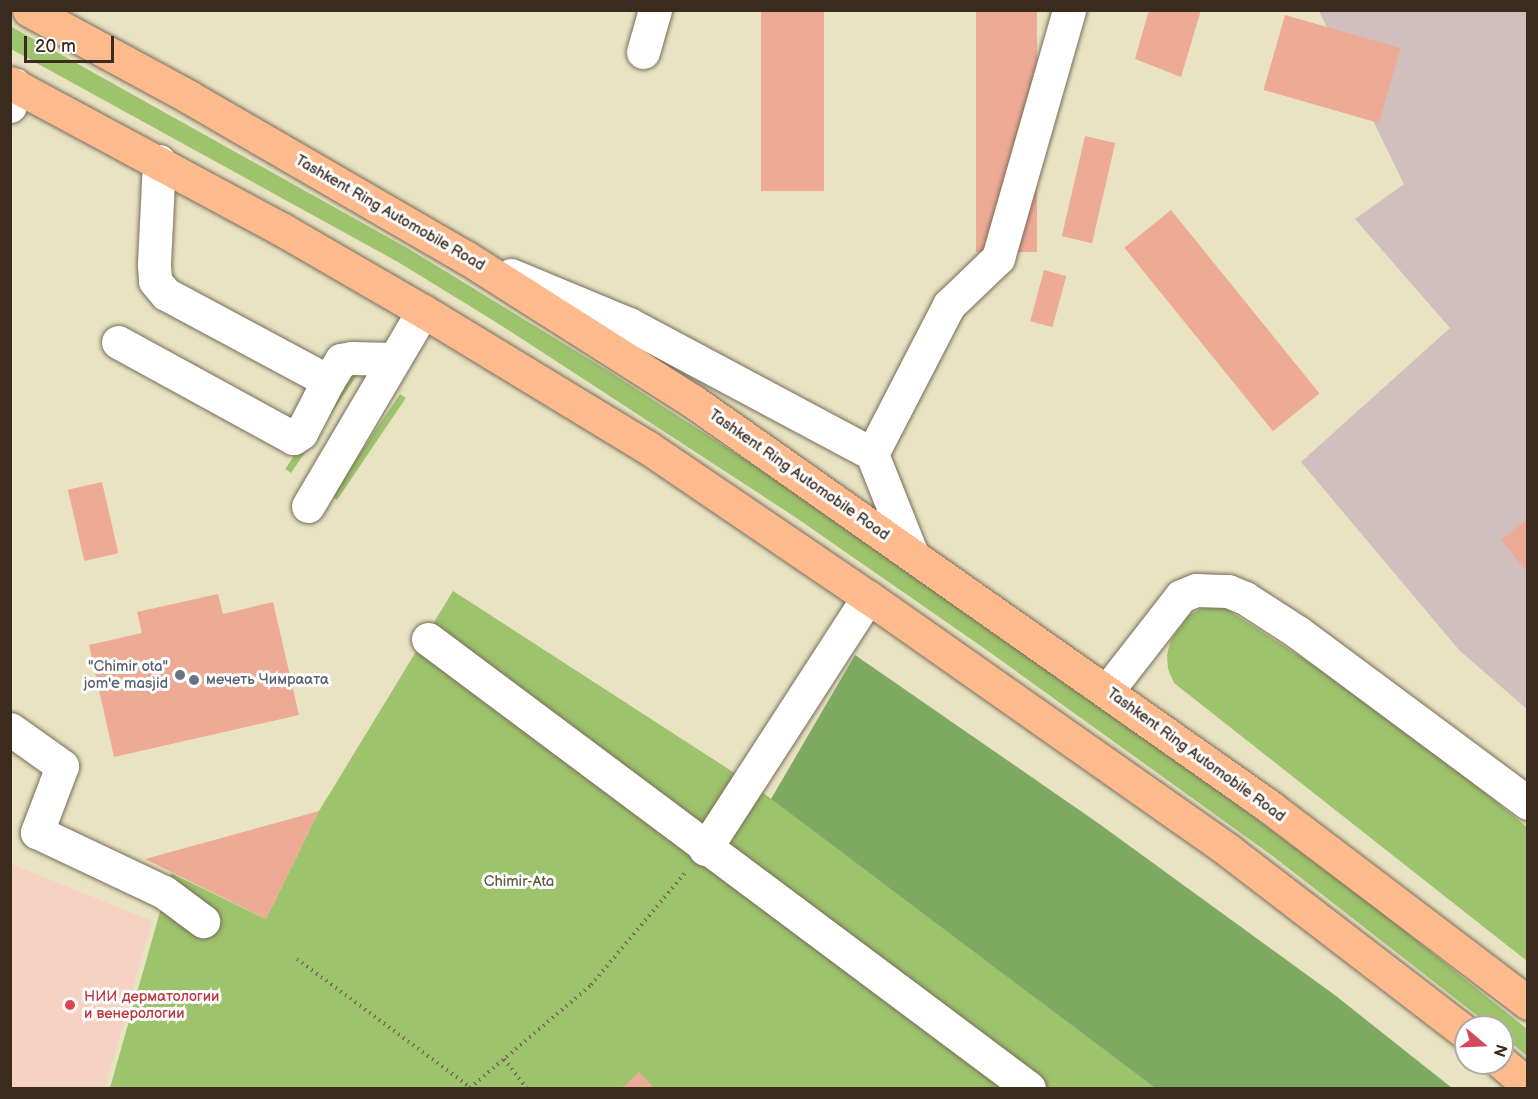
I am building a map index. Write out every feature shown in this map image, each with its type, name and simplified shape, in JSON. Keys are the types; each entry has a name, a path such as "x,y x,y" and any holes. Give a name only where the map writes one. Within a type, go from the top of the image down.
{"highway":[{"name":"Tashkent Ring Automobile Road","path":"29,10 189,97 467,258 691,400 911,552 1270,807 1527,1003"},
{"path":"12,91 159,161 423,311 647,447 868,597 1229,851 1454,1024"},
{"path":"1514,1074 1527,1085"}],"lane":[{"path":"643,52 655,10"},
{"path":"872,454 949,305 998,258 1069,10"},
{"path":"159,161 155,281 166,294 328,381"},
{"path":"467,258 629,324 872,454 911,552"},
{"path":"308,506 423,311"},
{"path":"118,342 293,438 301,433 341,360 394,359"},
{"path":"1107,691 1181,596 1196,590 1228,591 1245,598 1299,633 1527,803"},
{"path":"705,849 868,597"},
{"path":"428,639 705,849 1029,1089"},
{"path":"10,729 62,766 37,832 164,892 203,921"}],"path":[{"path":"297,959 470,1088 591,985 705,849"},
{"path":"504,1059 527,1089"}],"shaded area":[{"path":"1319,11 1527,11 1527,709 1459,650 1301,462 1450,328 1355,219 1404,184"},
{"name":"НИИ дерматологии и венерологии","path":"11,864 152,921 105,1088 11,1088"}],"green space":[{"path":"10,26 409,249 610,372 809,501 1193,772 1381,912 1510,1015 1477,1015 1274,857 988,651 795,517 499,324 398,262 11,49"},
{"path":"354,367 360,371 291,473 285,469"},
{"path":"400,394 406,398 337,500 331,496"},
{"name":"Chimir-Ata","path":"453,591 750,783 1155,1088 110,1088 171,873 266,919 319,811"},
{"path":"1215,605 1228,610 1332,677 1434,751 1527,827 1527,961 1174,683 1168,669 1167,654 1171,640 1189,615 1202,608"},
{"path":"855,655 1098,823 1336,996 1452,1088 1155,1088 771,799"},
{"path":"1514,1019 1527,1029 1527,1056 1514,1045"}],"building":[{"path":"761,10 824,10 824,191 761,191"},
{"path":"976,10 1037,10 1037,252 976,252"},
{"path":"1149,10 1201,10 1181,77 1135,59"},
{"path":"1285,15 1400,48 1379,123 1264,90"},
{"path":"1085,136 1115,143 1092,243 1062,236"},
{"path":"1171,210 1320,393 1273,431 1124,248"},
{"path":"1044,270 1066,276 1052,327 1030,321"},
{"path":"102,482 118,553 84,561 68,490"},
{"path":"1528,519 1528,573 1501,540"},
{"name":"мечеть Чимраата","path":"218,594 223,614 273,602 299,715 114,757 89,645 142,633 137,612"},
{"path":"319,811 266,919 145,859"},
{"path":"639,1072 654,1088 622,1088"}],"place":[{"name":"\"Chimir ota\" jom'e masjid","path":"180,675"},
{"name":"мечеть Чимраата","path":"194,680"},
{"name":"НИИ дерматологии и венерологии","path":"70,1005"}]}
